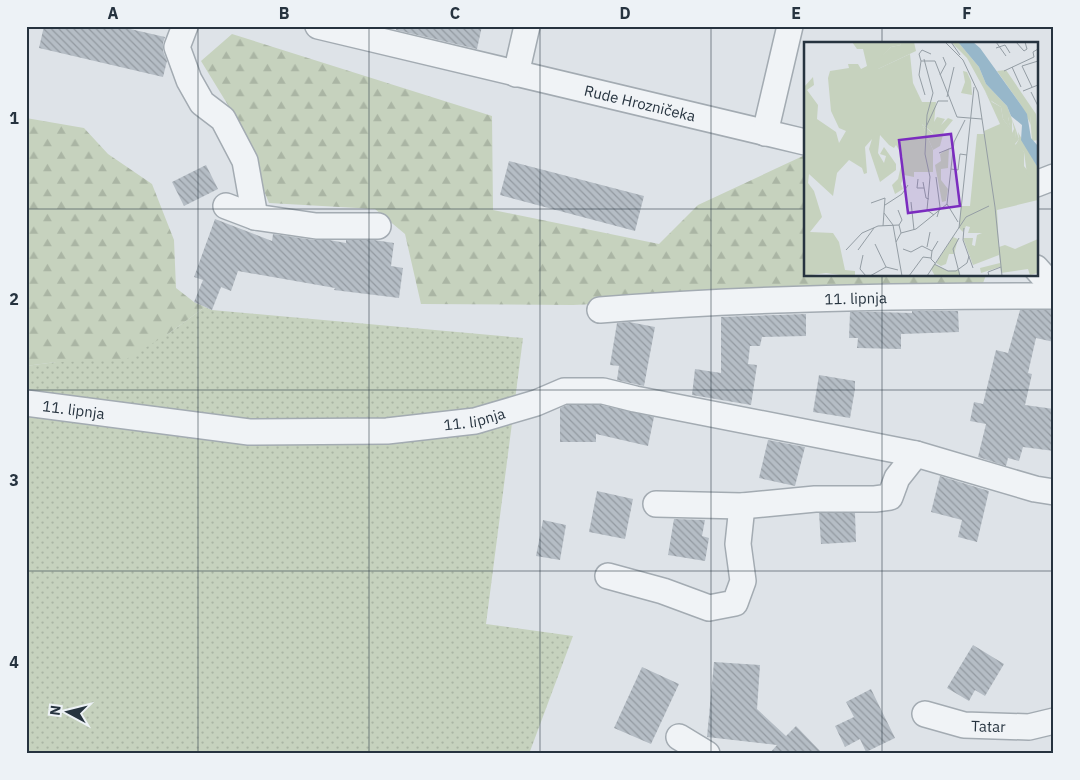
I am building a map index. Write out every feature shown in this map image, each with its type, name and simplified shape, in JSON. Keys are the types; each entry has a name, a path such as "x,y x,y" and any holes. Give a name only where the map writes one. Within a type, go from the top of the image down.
{"street":[{"path":"185,26 177,47 189,80 202,103 223,119 245,161 255,217"},
{"name":"Rude Hrozničeka","path":"318,26 804,142"},
{"path":"516,74 527,26"},
{"path":"765,133 790,26"},
{"path":"1038,183 1054,177"},
{"path":"226,206 255,217 316,226 378,226"},
{"path":"1038,270 1054,292"},
{"name":"11. lipnja","path":"600,310 813,299 1054,296"},
{"name":"11. lipnja","path":"26,403 249,432 387,431 475,421 536,403 564,391 603,391 654,403 916,454 1035,489 1054,492"},
{"path":"656,504 742,506 815,499 875,499 890,497 897,478 916,454"},
{"path":"608,576 662,591 709,608 735,603 742,581 738,544 742,506"},
{"name":"Tatar","path":"925,714 964,725 1029,727 1054,721"},
{"path":"679,737 706,754"}],"green space":[{"path":"232,34 492,116 493,210 659,244 698,205 804,155 804,276 986,276 982,286 573,305 421,304 405,234 375,209 269,203 231,110 201,61"},
{"path":"26,118 84,128 108,154 152,184 174,240 176,288 194,302 205,307 168,334 125,360 56,362 26,366"},
{"path":"205,307 212,310 523,338 486,624 573,636 529,754 26,754 26,366 56,362 168,334"}],"building":[{"path":"44,26 117,26 165,37 163,51 167,61 163,77 39,48"},
{"path":"396,26 482,26 477,49 396,30"},
{"path":"509,161 644,196 635,231 500,195"},
{"path":"206,165 218,189 184,206 172,182"},
{"path":"215,219 272,241 273,234 346,243 346,240 374,240 394,243 391,266 403,268 399,298 334,290 335,288 238,271 231,291 221,287 212,310 194,302 203,280 194,277"},
{"path":"1020,310 1054,310 1054,342 1036,338 1028,373 1032,374 1025,405 1054,409 1054,451 1023,447 1019,461 1008,458 1006,466 978,457 986,424 970,421 974,402 983,404 996,350 1008,353"},
{"path":"912,311 958,311 959,332 901,334 901,349 857,348 858,338 849,338 850,312 912,313"},
{"path":"806,314 806,336 762,337 760,346 750,346 748,364 757,365 751,405 692,395 695,369 721,373 721,317"},
{"path":"629,322 655,327 644,386 617,380 619,366 610,365 617,323"},
{"path":"819,375 855,381 850,418 813,412"},
{"path":"567,405 601,405 654,417 648,446 596,434 596,442 560,442 560,408"},
{"path":"768,440 805,447 795,486 759,478"},
{"path":"940,476 989,491 977,542 958,537 962,520 931,512"},
{"path":"597,491 633,499 625,539 589,532"},
{"path":"819,513 855,513 856,542 821,544"},
{"path":"674,519 705,520 702,536 709,538 705,561 668,555"},
{"path":"543,520 566,525 560,560 536,556"},
{"path":"973,645 1004,664 985,696 975,690 969,701 947,688"},
{"path":"714,662 760,665 757,709 786,736 796,726 823,754 769,754 777,745 707,737"},
{"path":"642,667 679,684 651,744 614,728"},
{"path":"871,689 895,738 866,752 860,739 845,747 835,726 854,717 846,702"}]}
